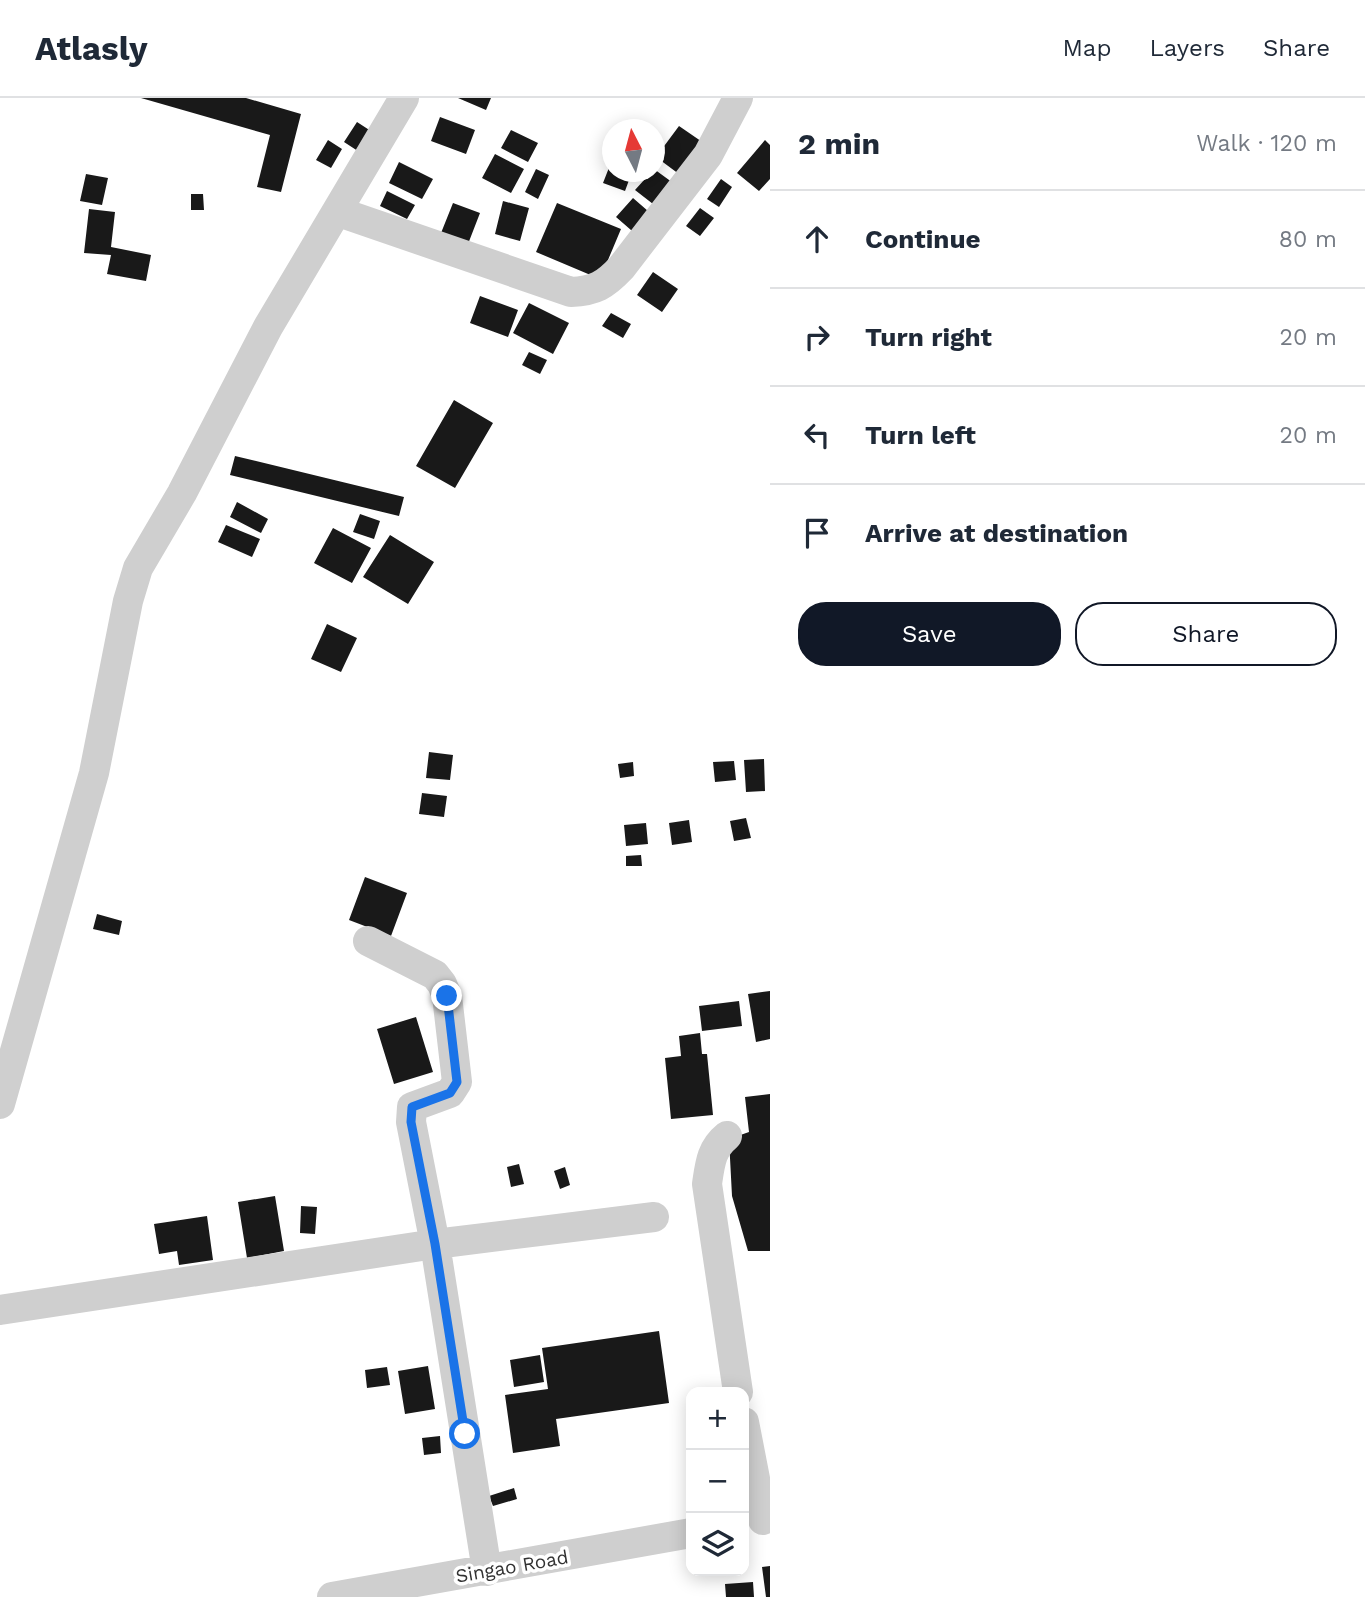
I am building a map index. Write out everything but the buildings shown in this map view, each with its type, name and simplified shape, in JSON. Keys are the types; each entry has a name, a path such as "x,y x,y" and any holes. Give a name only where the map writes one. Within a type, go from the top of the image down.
{"street":[{"path":"0,1104 94,773 128,601 138,568 182,493 268,327 339,212 404,98"},
{"path":"339,212 571,292 589,291 604,286 629,258 708,155 738,98"},
{"path":"368,942 435,975 447,996 457,1082 450,1093 415,1104 411,1112 414,1149 435,1244 487,1571"},
{"path":"727,1136 718,1144 710,1159 707,1184 737,1387"},
{"path":"0,1310 435,1244 654,1217"},
{"path":"748,1450 759,1521"},
{"name":"Singao Road","path":"332,1597 686,1534"}],"route":[{"path":"447,996 458,1070 457,1082 450,1093 415,1104 412,1107 411,1122 414,1149 435,1244 465,1434"}]}
